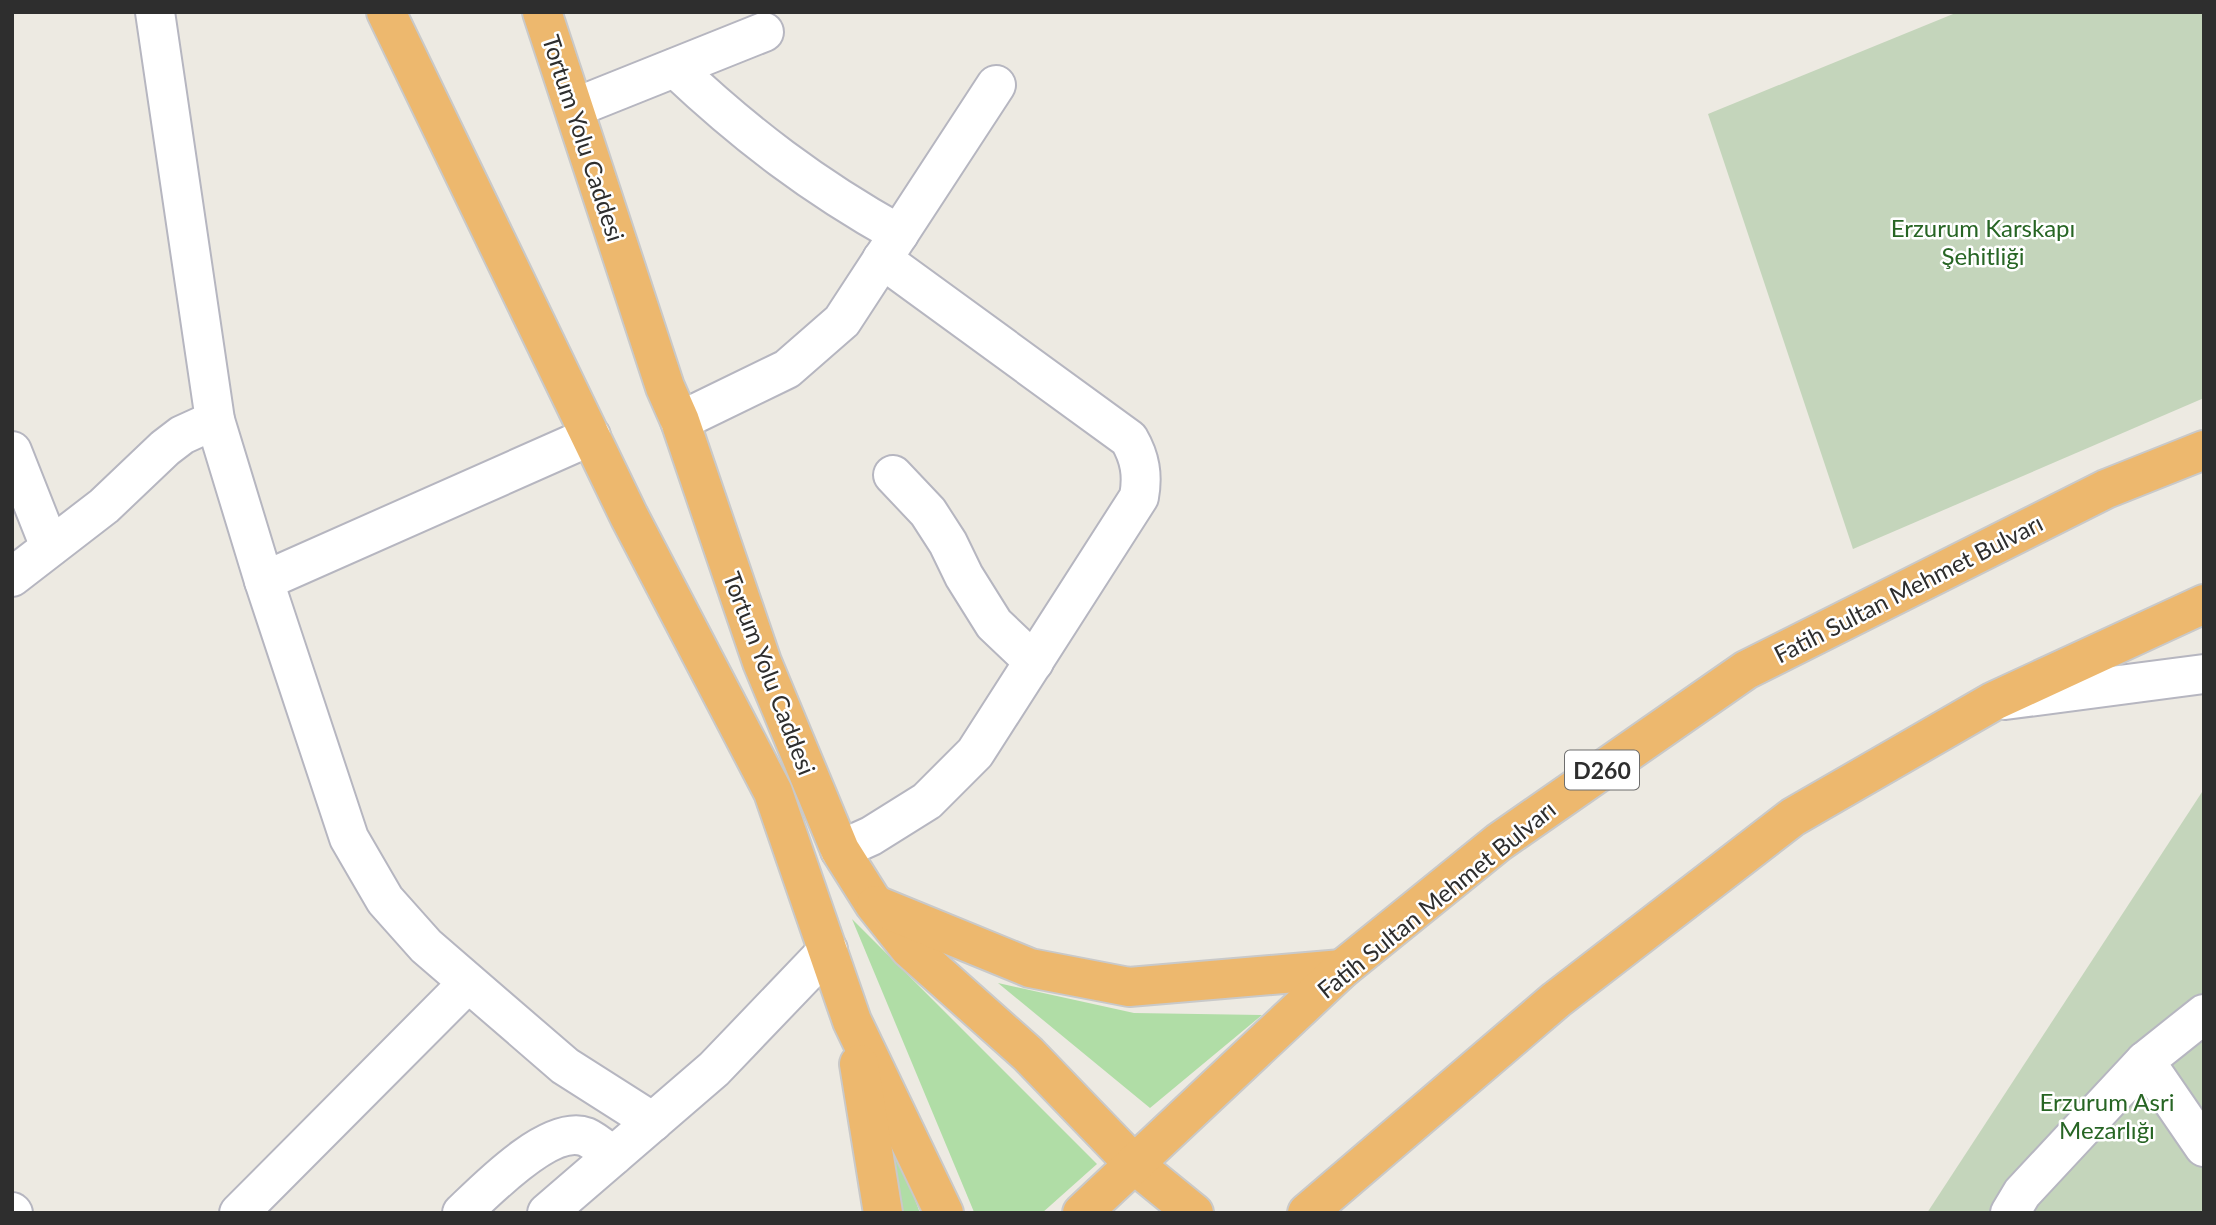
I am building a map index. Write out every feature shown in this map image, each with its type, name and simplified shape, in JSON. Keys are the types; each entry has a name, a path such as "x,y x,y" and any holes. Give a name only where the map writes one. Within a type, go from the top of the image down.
{"highway":[{"name":"Tortum Yolu Caddesi","path":"386,12 629,516 773,792 852,1021 944,1213"},
{"name":"Tortum Yolu Caddesi","path":"542,12 665,387 680,421 762,662 840,850 874,905 909,948 1028,1054 1135,1165 1194,1213"},
{"name":"Fatih Sultan Mehmet Bulvarı","path":"1082,1213 1342,969 1499,842 1746,670 2106,489 2204,450"},
{"path":"1307,1213 1556,1000 1793,817 1994,701 2204,604"},
{"path":"874,905 1030,968 1129,987 1342,969"},
{"path":"852,1021 883,1213"}],"street":[{"path":"155,12 215,420 264,581 349,838 384,900 426,946 565,1066 653,1122"},
{"path":"574,108 764,32"},
{"path":"675,68 720,111 769,151 854,209 891,246 1129,439 1137,453 1141,469 1139,497 975,753 953,778 927,801 900,820 840,850"},
{"path":"680,421 787,369 842,321 996,85"},
{"path":"12,577 104,506 165,448 182,435 215,420"},
{"path":"264,581 591,436"},
{"path":"12,452 50,548"},
{"path":"893,475 928,512 994,624 1034,662"},
{"path":"1994,701 2204,674"},
{"path":"547,1213 714,1069 828,950"},
{"path":"239,1213 468,983"},
{"path":"2010,1213 2022,1193 2146,1061 2204,1014"},
{"path":"2146,1061 2204,1147"},
{"path":"462,1213 506,1170 556,1138 584,1136 613,1156"}],"green space":[{"name":"Erzurum Karskapı Şehitliği","path":"1958,12 2204,12 2204,398 1853,549 1708,114"},
{"name":"Erzurum Asri Mezarlığı","path":"2204,789 2204,1213 1927,1213"},
{"path":"852,919 1097,1164 1042,1213 974,1212"},
{"path":"998,983 1134,1013 1262,1015 1150,1108"},
{"path":"889,1131 920,1213 895,1213"}]}
